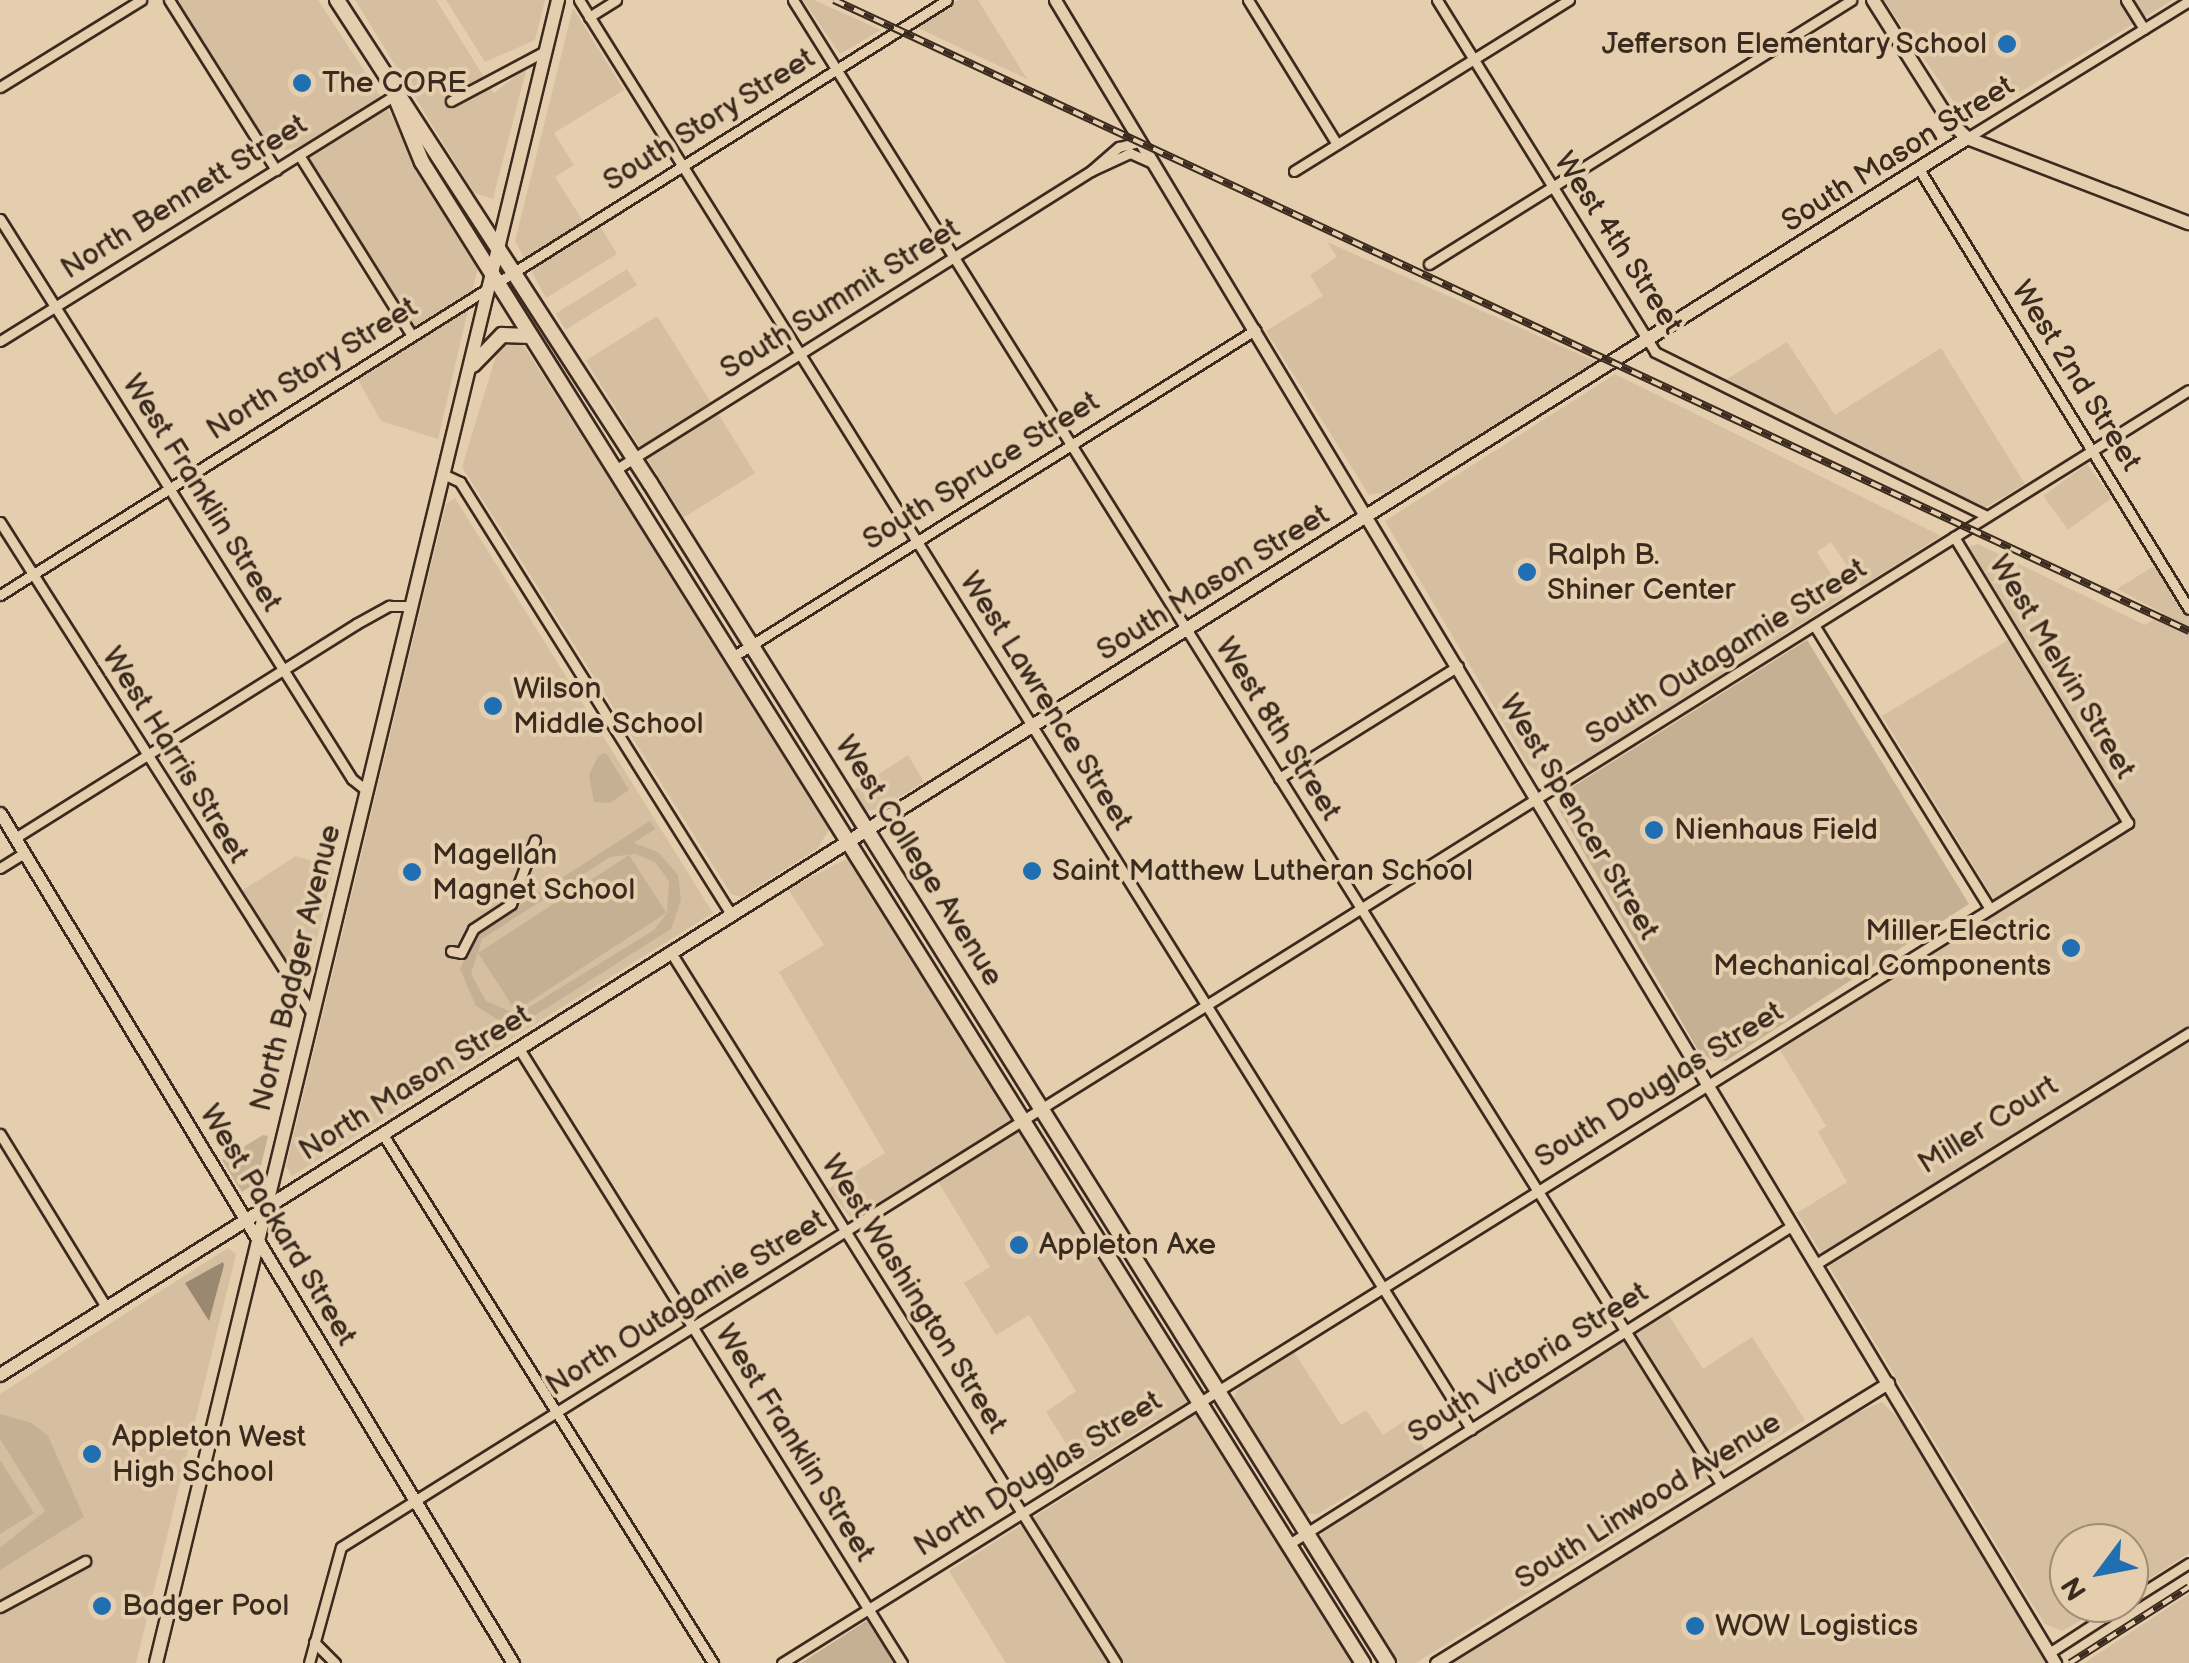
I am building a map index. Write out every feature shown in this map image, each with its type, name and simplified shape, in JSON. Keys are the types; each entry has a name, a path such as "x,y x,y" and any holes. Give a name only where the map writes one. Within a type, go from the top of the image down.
{"main road":[{"name":"West College Avenue","path":"337,0 752,644 858,835"},
{"name":"North Badger Avenue","path":"156,1663 365,789 495,282 558,0"},
{"path":"1873,0 1967,138 2189,223"},
{"name":"West College Avenue","path":"395,95 422,162 495,282 734,656 858,835 1034,1116 1218,1391 1388,1663"},
{"name":"South Mason Street","path":"858,835 1368,515 1596,375 1617,368 1640,347 1967,138"},
{"path":"473,365 502,334 530,336"},
{"name":"North Mason Street","path":"0,1375 858,835"},
{"name":"West College Avenue","path":"1034,1116 1201,1402 1364,1663"},
{"path":"1313,1582 1348,1599"}],"street":[{"path":"0,87 142,0"},
{"path":"169,0 276,170"},
{"name":"West Lawrence Street","path":"579,0 1470,1429"},
{"path":"589,17 616,0"},
{"name":"West 8th Street","path":"793,0 1721,1484"},
{"name":"South Story Street","path":"495,282 947,0"},
{"name":"West Spencer Street","path":"1056,0 2052,1658"},
{"path":"1248,0 1337,144"},
{"name":"West 4th Street","path":"1438,0 1551,188 1640,347 1814,436 1988,516"},
{"path":"1294,171 1568,0"},
{"path":"1429,264 1852,0"},
{"path":"2126,0 2144,29"},
{"name":"South Mason Street","path":"1967,138 2189,0"},
{"path":"451,101 545,50"},
{"name":"North Bennett Street","path":"0,341 395,95"},
{"name":"South Summit Street","path":"615,470 1091,171 1119,148 1140,142"},
{"name":"South Summit Street","path":"1091,171 1130,154 1153,163"},
{"path":"299,155 412,336"},
{"name":"West 2nd Street","path":"1920,168 2189,609"},
{"name":"West Franklin Street","path":"0,219 352,778 365,789"},
{"name":"North Story Street","path":"0,595 495,282"},
{"name":"South Spruce Street","path":"734,656 1256,330"},
{"name":"South Outagamie Street","path":"1034,1116 2189,390"},
{"path":"444,474 460,482 731,914"},
{"name":"West Harris Street","path":"0,522 311,1012"},
{"name":"West Melvin Street","path":"1954,537 2128,823"},
{"path":"15,838 378,611 410,606"},
{"path":"1814,625 1990,909"},
{"path":"1279,778 1458,666"},
{"name":"West Packard Street","path":"0,813 513,1663"},
{"name":"South Douglas Street","path":"1218,1391 2128,823"},
{"path":"451,951 461,953 473,929 511,904 535,840"},
{"path":"0,868 24,853"},
{"name":"West Washington Street","path":"670,951 1116,1663"},
{"name":"Miller Court","path":"1816,1264 2189,1032"},
{"name":"West Franklin Street","path":"518,1047 902,1663"},
{"name":"North Outagamie Street","path":"314,1642 334,1558 341,1547 1034,1116"},
{"path":"382,1133 713,1663"},
{"path":"0,1134 106,1307"},
{"name":"South Victoria Street","path":"1289,1544 1793,1226"},
{"name":"South Linwood Avenue","path":"1436,1663 1888,1383"},
{"name":"North Douglas Street","path":"782,1663 1218,1391"},
{"path":"0,1607 85,1560"},
{"path":"2149,1589 2189,1563"},
{"path":"2052,1658 2100,1623"},
{"path":"309,1663 314,1642"},
{"path":"314,1642 336,1663"}],"shaded area":[{"path":"178,0 318,0 375,87 478,267 438,439 381,421 357,378 417,340 297,147 274,153"},
{"path":"355,0 436,0 494,93 527,67 493,199 474,193"},
{"path":"446,0 545,0 535,40 485,62"},
{"path":"803,0 814,0 881,30 840,54"},
{"path":"959,0 978,0 1027,79 916,27"},
{"name":"Jefferson Elementary School","path":"1884,0 2173,0 1968,123"},
{"path":"573,8 624,90 554,133 574,165 555,177 590,232 600,226 617,254 546,298 515,241"},
{"path":"1327,242 1597,362 1386,492 1369,495 1266,331 1323,296 1310,275 1337,257"},
{"path":"627,269 637,285 566,330 556,314"},
{"path":"657,316 755,473 684,517 586,361"},
{"path":"520,340 832,825 817,849 741,897 731,894 462,467 498,349"},
{"path":"1787,342 1835,415 1941,348 2025,484 1981,510 1719,384"},
{"path":"1615,374 1941,536 1861,587 1831,542 1817,552 1845,596 1588,759 1544,775 1528,765 1385,521"},
{"path":"2087,464 2112,498 2068,530 2043,496"},
{"name":"Wilson Middle School","path":"455,498 713,913 292,1176 286,1166 446,504"},
{"path":"1978,544 2145,625 2163,613 2117,589 2154,566 2178,604 2189,597 2189,1553 2149,1579 2149,1523 2049,1523 2049,1623 2076,1623 2062,1631 2045,1624 1797,1213 1847,1182 1818,1132 1826,1126 1780,1050 2001,911 1882,716 2021,632 1969,547"},
{"path":"1807,640 1969,904 1726,1061 1711,1060 1698,1050 1557,806 1574,786"},
{"path":"606,753 629,790 610,803 594,802 589,775 598,756"},
{"path":"908,755 924,782 880,809 865,811 851,792"},
{"path":"650,821 655,829 634,843 658,852 678,875 681,900 671,929 528,1020 497,1019 476,1006 460,969 476,933","holes":["635,854 655,862 669,881 667,913 654,930 526,1009 509,1011 486,1001 471,974 482,939 610,857"]},
{"path":"629,855 667,913 516,1011 478,953"},
{"path":"296,856 334,868 308,976 301,982 240,892"},
{"path":"850,857 1355,1663 1006,1663 949,1571 1167,1433 1157,1419 1081,1467 1046,1412 1076,1391 1029,1315 996,1335 964,1283 990,1267 931,1170 852,1219 828,1189 885,1153 779,972 824,945 788,889"},
{"path":"263,1135 268,1136 257,1182 242,1192 222,1160"},
{"name":"Appleton West High School","path":"228,1248 236,1254 136,1663 0,1663 0,1394"},
{"path":"223,1262 224,1265 209,1321 185,1283"},
{"path":"1668,1314 1703,1369 1752,1337 1805,1420 1416,1663 1396,1663 1320,1541 1323,1530 1365,1503 1357,1490 1318,1514 1305,1514 1233,1399 1239,1387 1294,1352 1341,1425 1366,1410 1383,1435 1406,1420 1432,1461"},
{"path":"1882,1402 1900,1420 2046,1663 1454,1663 1844,1418"},
{"path":"0,1414 32,1423 48,1436 84,1517 0,1570 0,1548 45,1511 0,1439"},
{"path":"0,1460 34,1513 0,1534"},
{"path":"2189,1594 2189,1663 2084,1663 2149,1623"},
{"path":"868,1620 894,1663 801,1663"}],"railway":[{"path":"834,0 2189,631"},
{"path":"2070,1663 2189,1587"}],"place":[{"name":"Jefferson Elementary School","path":"2007,44"},
{"name":"The CORE","path":"302,83"},
{"name":"Ralph B. Shiner Center","path":"1527,572"},
{"name":"Wilson Middle School","path":"493,706"},
{"name":"Nienhaus Field","path":"1654,830"},
{"name":"Saint Matthew Lutheran School","path":"1032,871"},
{"name":"Magellan Magnet School","path":"412,872"},
{"name":"Miller Electric Mechanical Components","path":"2071,948"},
{"name":"Appleton Axe","path":"1019,1245"},
{"name":"Appleton West High School","path":"92,1454"},
{"name":"Badger Pool","path":"102,1606"},
{"name":"WOW Logistics","path":"1695,1626"}]}
